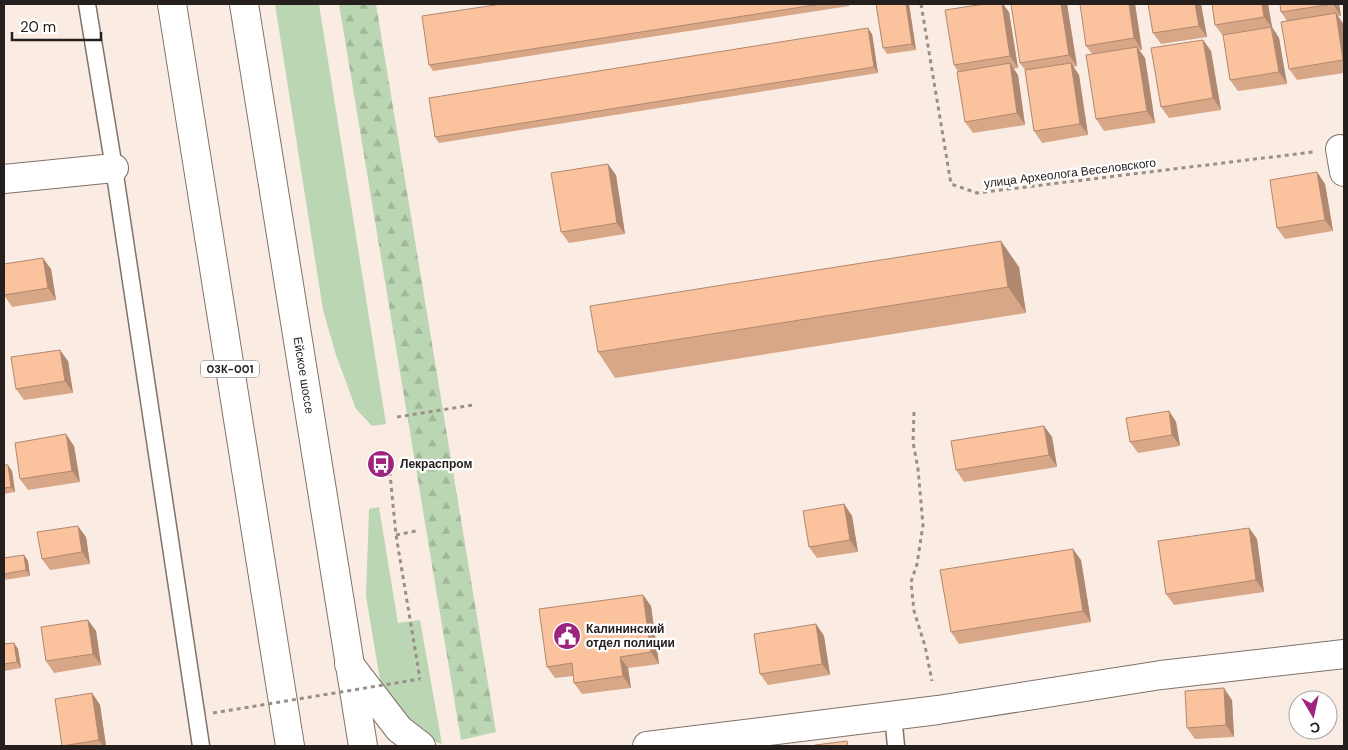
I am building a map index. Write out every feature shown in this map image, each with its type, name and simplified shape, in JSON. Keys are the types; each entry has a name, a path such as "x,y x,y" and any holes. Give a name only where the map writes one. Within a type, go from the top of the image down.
{"main road":[{"name":"03К-001","path":"172,4 290,746"},
{"name":"Ейское шоссе","path":"244,4 363,746"},
{"path":"4,180 114,168"},
{"path":"648,746 938,710 1161,675 1344,654"},
{"path":"350,664 399,729 421,746"}],"lane":[{"path":"87,4 114,168 201,746"},
{"path":"894,715 896,746"}],"path":[{"name":"улица Археолога Веселовского","path":"921,4 951,184 977,193 1342,160"},
{"path":"397,418 473,405"},
{"path":"914,412 913,442 918,469 923,525 917,564 911,582 914,611 925,646 938,710"},
{"path":"213,713 420,679 396,535 388,464 381,464"},
{"path":"396,535 416,531"}],"green space":[{"path":"275,4 319,4 386,424 372,426 356,409 336,355 323,310"},
{"path":"339,4 376,4 496,732 461,740"},
{"path":"379,507 398,623 420,620 442,744 427,739 395,707 381,686 366,596 369,509"}],"building":[{"path":"502,4 821,4 429,65 422,16"},
{"path":"876,4 906,4 912,44 883,48"},
{"path":"984,4 1002,4 1010,56 954,65 945,10"},
{"path":"1011,4 1061,4 1069,55 1020,63"},
{"path":"1080,4 1129,4 1134,38 1086,46"},
{"path":"1148,4 1195,4 1199,26 1153,33"},
{"path":"1212,4 1262,4 1264,17 1215,25"},
{"path":"1280,4 1333,4 1281,12"},
{"path":"1336,13 1343,60 1289,69 1281,22"},
{"path":"1271,27 1279,72 1230,80 1223,35"},
{"path":"868,28 874,67 435,137 429,98"},
{"path":"1203,40 1213,98 1161,107 1151,48"},
{"path":"1137,47 1147,111 1096,119 1086,55"},
{"path":"1010,63 1017,113 965,122 957,72"},
{"path":"1071,63 1080,124 1034,131 1025,70"},
{"path":"608,164 617,223 561,232 551,173"},
{"path":"1317,172 1325,220 1277,228 1270,180"},
{"path":"1001,241 1008,287 598,352 590,306"},
{"path":"43,258 48,288 4,295 4,264"},
{"path":"60,350 65,381 16,389 11,357"},
{"path":"1169,411 1172,435 1130,442 1126,418"},
{"path":"1044,426 1049,455 956,470 951,441"},
{"path":"66,434 72,471 20,479 15,443"},
{"path":"4,465 8,465 11,487 4,488"},
{"path":"844,504 850,540 809,547 803,511"},
{"path":"78,526 82,552 42,559 37,532"},
{"path":"1249,528 1256,580 1166,594 1158,541"},
{"path":"1073,549 1083,611 951,632 940,570"},
{"path":"24,555 26,570 4,574 4,558"},
{"path":"643,595 651,652 620,657 623,676 574,683 572,663 547,667 539,609"},
{"path":"88,620 93,654 46,661 41,627"},
{"path":"816,624 822,664 760,674 754,634"},
{"path":"14,643 17,662 4,664 4,644"},
{"path":"1224,688 1226,725 1187,728 1185,691"},
{"path":"92,693 99,740 62,746 55,699"},
{"path":"847,741 848,746 815,746 815,745"}],"place":[{"name":"Лекраспром","path":"381,464"},
{"name":"Калининский отдел полиции","path":"567,636"}]}
